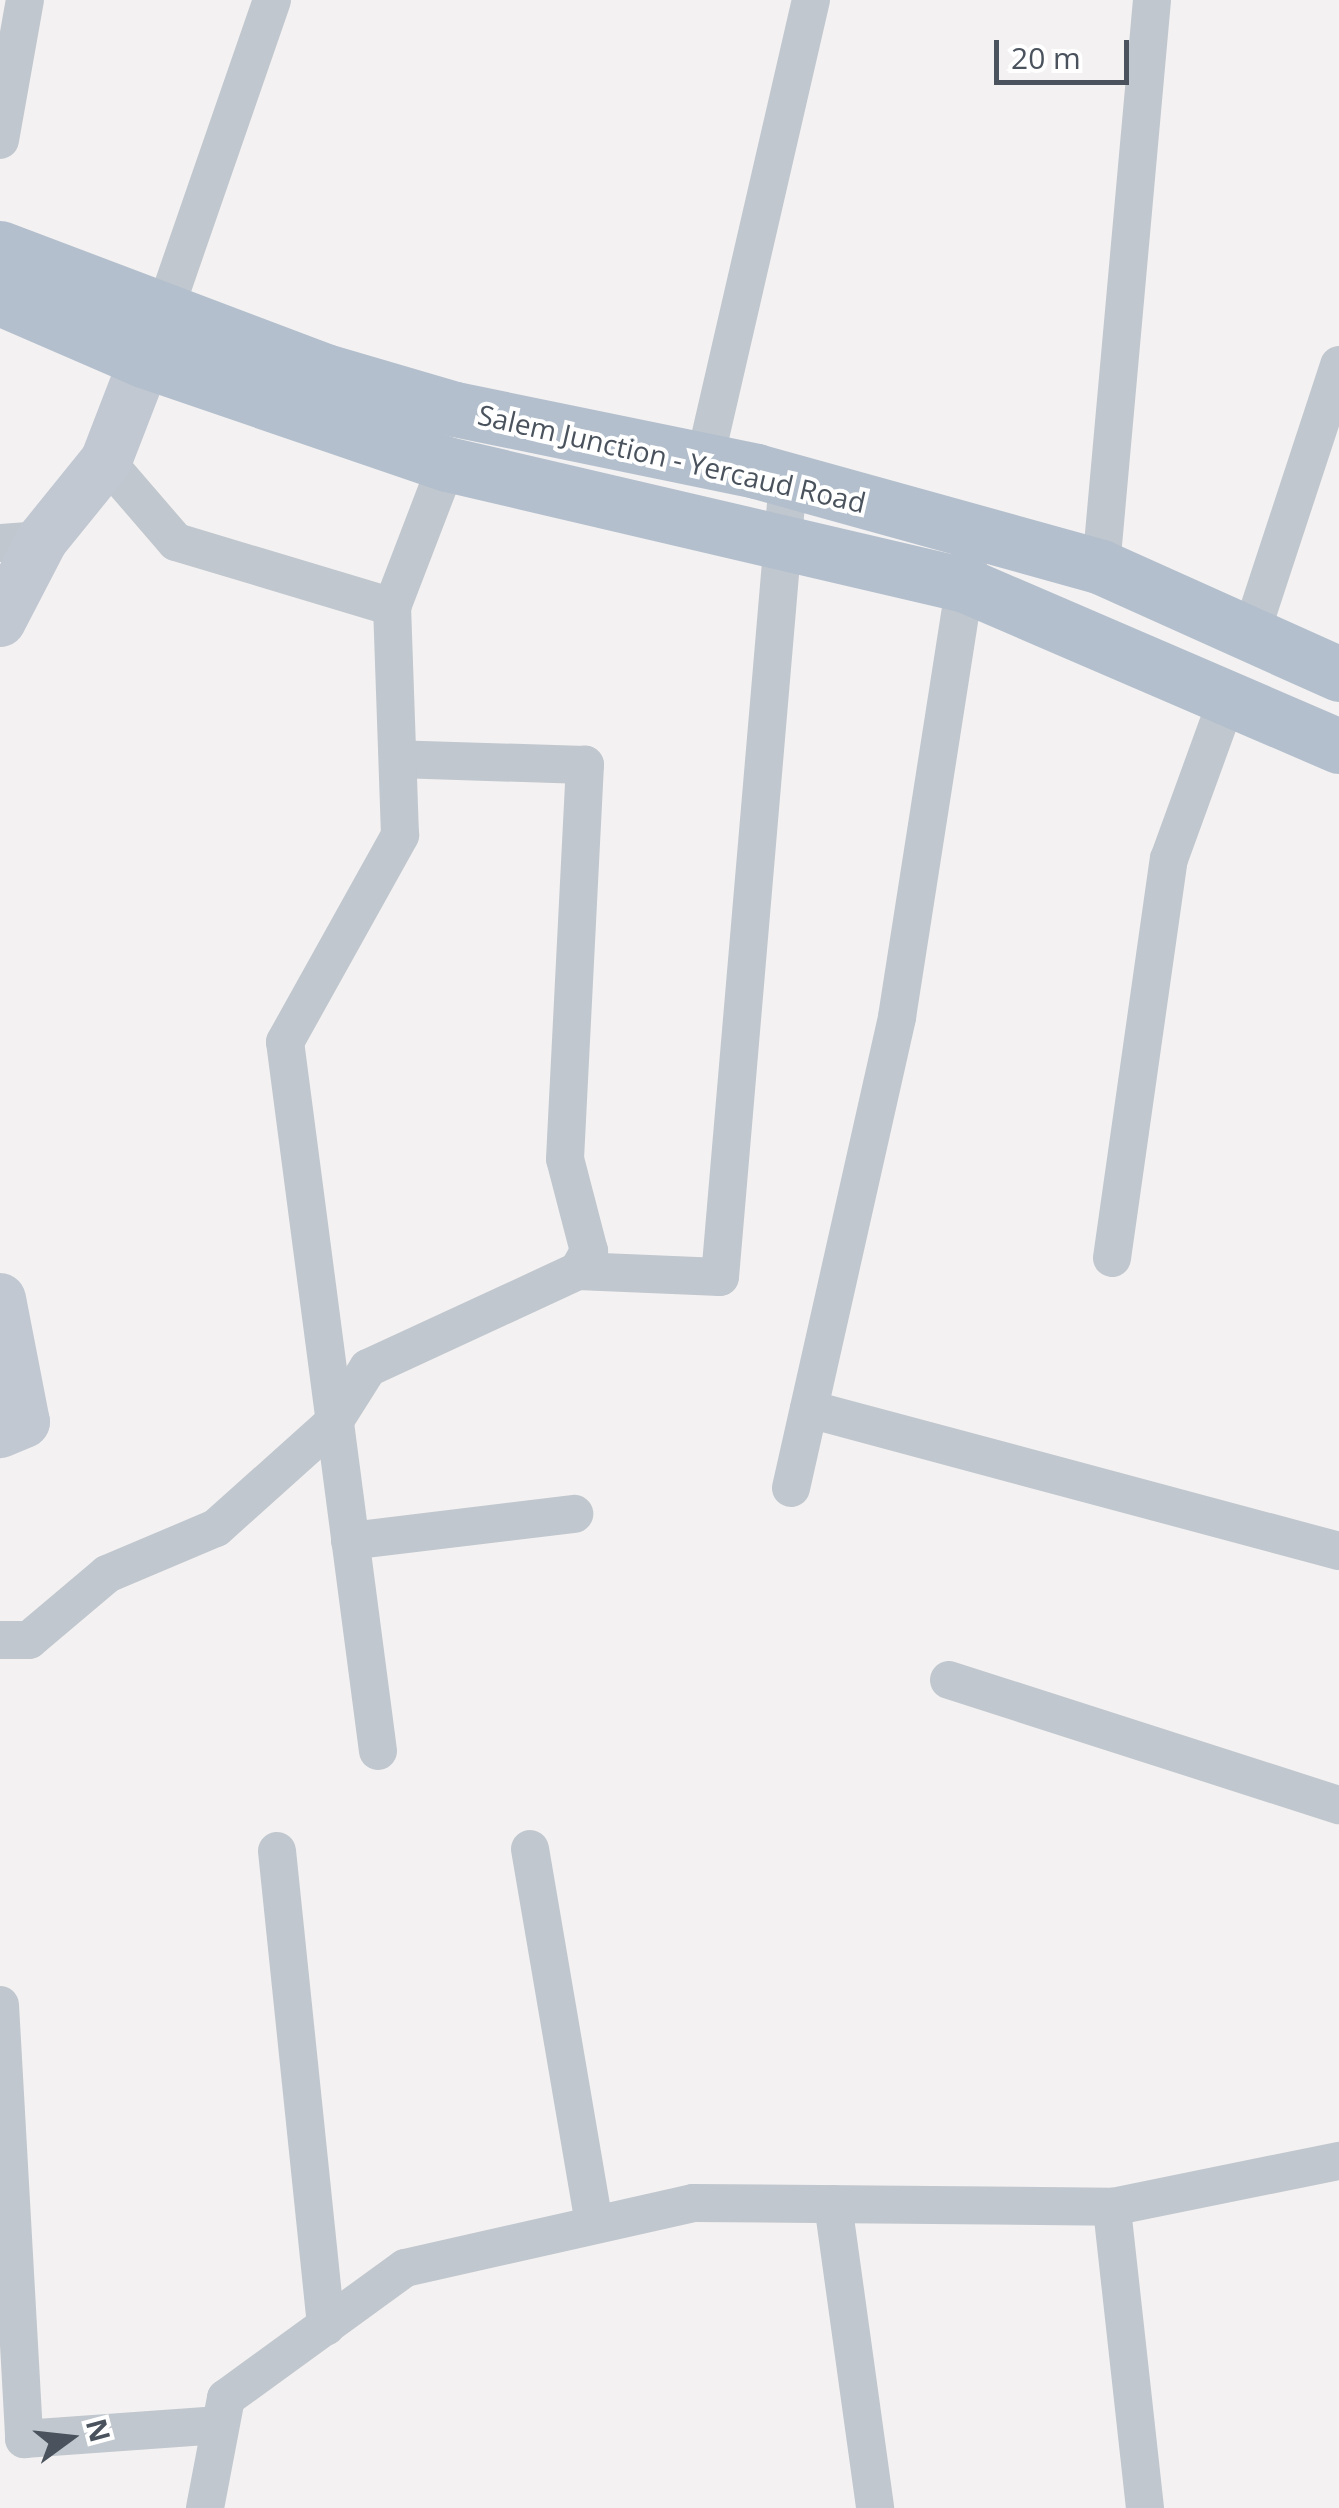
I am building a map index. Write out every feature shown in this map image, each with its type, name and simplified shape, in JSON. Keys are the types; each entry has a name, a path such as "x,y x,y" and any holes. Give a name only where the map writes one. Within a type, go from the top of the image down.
{"main road":[{"name":"Salem Junction - Yercaud Road","path":"0,248 153,336 456,409 705,459 973,528 1101,567 1252,630 1339,674"},
{"path":"0,298 153,336 447,464 964,585 1229,694 1339,746"}],"street":[{"path":"0,140 25,0"},
{"path":"0,621 21,541 106,461 272,0"},
{"path":"705,459 810,0"},
{"path":"1101,567 1152,0"},
{"path":"1252,630 1339,364"},
{"path":"106,461 176,542 392,607"},
{"path":"378,1751 284,1042 400,835 392,607 447,464"},
{"path":"0,1640 28,1640 107,1574 216,1528 334,1422 368,1368 578,1271 720,1277 788,481"},
{"path":"791,1488 898,1017 973,528"},
{"path":"1112,1258 1169,859 1229,694"},
{"path":"398,759 585,765 565,1159 590,1251 578,1271"},
{"path":"0,1300 24,1422 0,1432"},
{"path":"809,1409 1339,1551"},
{"path":"350,1541 574,1514"},
{"path":"948,1680 1339,1805"},
{"path":"530,1849 594,2226"},
{"path":"278,1851 326,2326"},
{"path":"0,2005 24,2439 220,2425"},
{"path":"205,2508 226,2398 405,2268 693,2203 1112,2207 1339,2160"},
{"path":"832,2204 875,2508"},
{"path":"1112,2207 1145,2508"}]}
